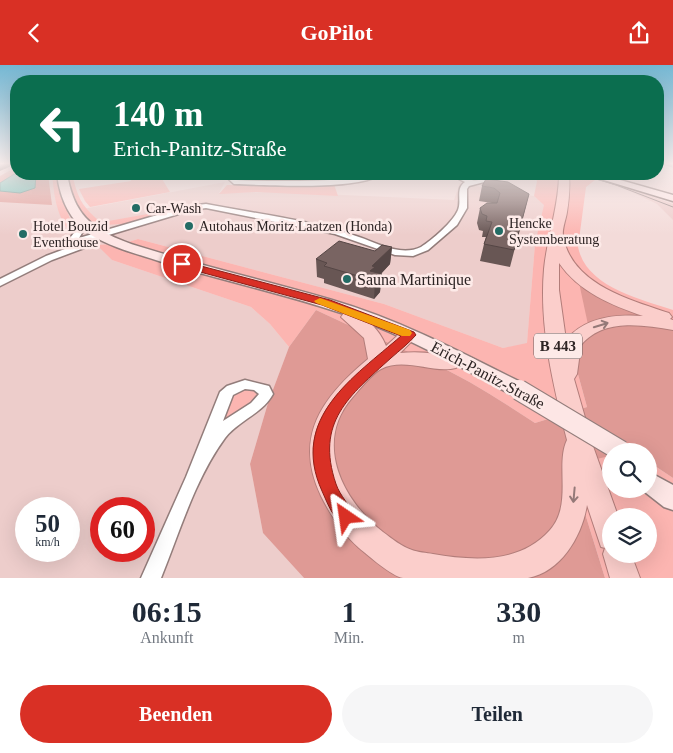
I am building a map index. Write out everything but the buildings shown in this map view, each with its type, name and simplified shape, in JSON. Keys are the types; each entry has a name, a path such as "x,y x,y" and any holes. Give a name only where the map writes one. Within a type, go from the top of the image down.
{"main road":[{"name":"B 443","path":"563,187 552,264 552,299 566,392 602,508"},
{"path":"557,233 567,264 582,278 618,299 673,323"},
{"path":"350,317 368,330 375,340 378,349 378,363"},
{"path":"566,392 568,360 572,345 579,335 605,323 624,321 673,323"},
{"path":"407,337 335,404 326,421 322,440 322,461 331,492 338,507 353,526 378,548 417,571 487,574 515,569 546,555 563,536 572,516 577,428"},
{"path":"378,363 414,358 449,363"},
{"path":"620,563 625,578"}],"street":[{"name":"Erich-Panitz-Straße","path":"65,187 67,199 77,217 102,235 135,249 182,264 344,309 407,337 606,443"},
{"path":"70,243 191,208 206,206 337,232 398,253 419,251 454,223 463,208 465,187"},
{"path":"634,187 673,198"},
{"path":"49,258 70,243 78,233 77,217"},
{"path":"0,283 49,258 91,242 102,235"},
{"name":"Erich-Panitz-Straße","path":"291,294 407,337 449,363 521,397 602,451"},
{"path":"151,578 194,477 227,392 238,384 249,384 264,389 266,394 263,401 232,421 222,432 194,477"},
{"path":"657,482 673,499"}],"shaded area":[{"path":"0,187 63,187 72,211 199,187 222,187 219,193 278,192 454,200 458,187 480,187 534,196 545,205 535,244 527,344 503,348 384,304 138,239 125,243 98,245 112,260 251,307 270,324 289,347 268,403 250,464 263,533 304,578 0,578"},
{"path":"0,187 50,187 52,205 0,202"},
{"path":"54,187 60,187 75,232 70,232 65,225 55,197"},
{"path":"69,187 75,187 80,200 98,220 97,226 79,210"},
{"path":"92,187 167,187 170,192 90,207 79,189"},
{"path":"225,187 335,187 338,196 256,192 219,194"},
{"path":"536,187 586,187 578,247 583,261 603,282 631,296 673,310 673,325 590,334 573,356 587,407 535,423 456,375 316,310 289,347 270,324 251,307 112,260 97,245 125,243 138,239 384,304 503,348 527,343 535,244 544,205 534,196"},
{"path":"619,187 626,187 673,204 673,220 657,204"},
{"path":"181,208 121,226 121,224 104,225 103,222"},
{"path":"578,278 673,325 673,478 657,467 657,443 602,443 602,458 570,465 605,578 304,578 263,533 250,464 268,403 289,347 316,310 456,375 535,423 587,407 573,356 590,334"},
{"path":"249,384 266,394 221,425 227,392"},
{"path":"602,457 602,498 657,498 657,467 673,478 673,578 605,578 570,465"}],"water":[{"path":"0,187 35,187 20,193 0,191"}],"tram line":[{"path":"621,187 673,207"}],"slow traffic":[{"path":"320,301 406,333"}],"place":[{"name":"Car-Wash","path":"136,208"},
{"name":"Autohaus Moritz Laatzen (Honda)","path":"189,226"},
{"name":"Hencke Systemberatung","path":"499,231"},
{"name":"Hotel Bouzid Eventhouse","path":"23,234"},
{"name":"Sauna Martinique","path":"347,279"}],"route":[{"path":"182,264 326,303 383,323 410,335 356,382 335,404 326,421 322,440 322,461 328,485 338,507 346,517"}]}
